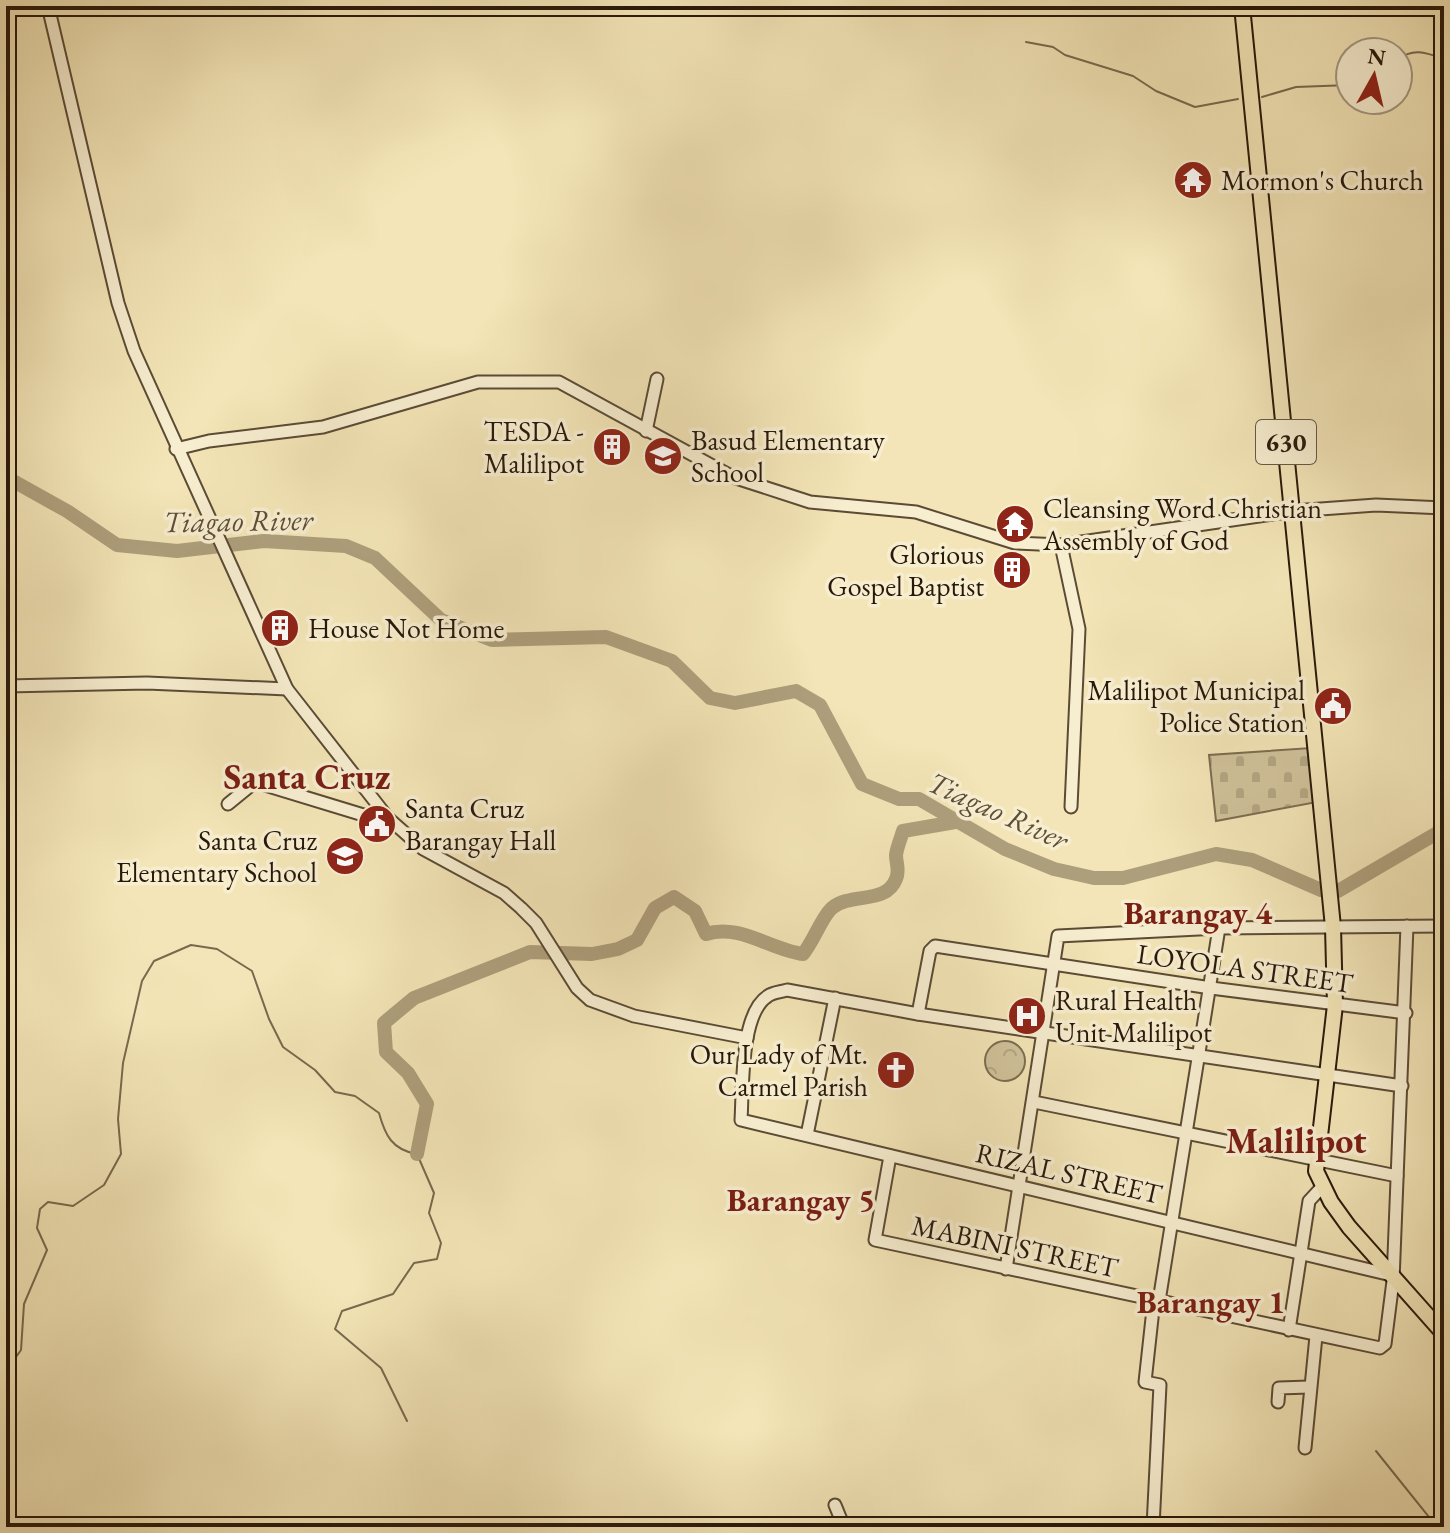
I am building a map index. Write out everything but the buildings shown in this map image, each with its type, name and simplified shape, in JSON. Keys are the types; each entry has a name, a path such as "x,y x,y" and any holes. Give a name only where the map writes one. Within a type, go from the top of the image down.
{"main road":[{"name":"630","path":"1242,6 1333,927 1335,1005 1315,1160 1322,1187 1390,1277 1444,1334"}],"street":[{"path":"48,6 118,303 134,351 287,689 394,825 423,849 504,893 536,923 577,988 590,1000 609,1009 747,1038 760,1003 769,994 787,990 1045,1034 1402,1086"},
{"path":"646,431 657,379"},
{"path":"176,449 209,441 323,427 453,388 501,380 571,386 714,470 810,502 897,508 1015,543 1061,545 1293,511 1376,505 1444,508"},
{"path":"1061,545 1079,629 1071,807"},
{"path":"6,686 147,683 287,689"},
{"path":"228,804 255,782 394,825"},
{"path":"1390,1277 1406,1013 1407,926"},
{"path":"1006,1269 1058,936 1219,928 1444,926"},
{"path":"1153,1527 1160,1385 1145,1382 1188,1135 1219,928"},
{"name":"LOYOLA STREET","path":"918,1014 930,951 935,946 1211,988 1406,1013"},
{"path":"807,1135 835,998"},
{"name":"RIZAL STREET","path":"747,1038 741,1120 1173,1221 1390,1277"},
{"path":"1034,1102 1397,1176"},
{"name":"MABINI STREET","path":"890,1156 875,1240 1380,1348 1385,1344 1390,1277"},
{"path":"1289,1330 1309,1201 1322,1187"},
{"path":"1305,1448 1316,1336"},
{"path":"1278,1402 1279,1388 1309,1387"},
{"path":"835,1505 844,1527"}],"green space":[{"path":"1311,748 1317,802 1216,821 1209,755"},
{"path":"1005,1041 1019,1047 1025,1061 1019,1075 1005,1081 991,1075 985,1061 991,1047"}],"waterway":[{"path":"1026,42 1053,47 1065,55 1133,76 1156,91 1195,107 1238,99"},
{"path":"1414,52 1444,59"},
{"path":"1262,97 1296,87 1334,86"},
{"name":"Tiagao River","path":"6,477 67,511 117,545 177,551 264,541 346,546 375,558 441,620 492,640 606,637 672,661 710,698 735,703 796,691 820,705 862,784 899,799 919,799 1005,849 1054,869 1094,878 1123,878 1216,854 1252,860 1321,890 1338,891 1444,829"},
{"path":"417,1154 427,1104 408,1073 386,1052 384,1023 414,998 530,952 592,954 618,949 637,940 655,908 674,897 695,911 706,934 743,934 803,954 832,908 849,900 876,895 891,887 897,876 896,855 903,831 961,821"},
{"path":"6,1371 21,1350 24,1304 47,1250 37,1228 40,1209 48,1202 73,1206 104,1185 121,1154 118,1119 123,1063 142,981 154,961 191,945 217,949 252,971 283,1047 315,1070 335,1092 355,1096 379,1113 391,1140 401,1149 417,1154 434,1193 429,1213 441,1243 437,1259 414,1263 393,1294 342,1311 335,1329 381,1368 407,1421"},
{"path":"1376,1451 1437,1527"},
{"path":"6,1512 22,1527"}],"place":[{"name":"Mormon's Church","path":"1193,180"},
{"name":"TESDA - Malilipot","path":"612,447"},
{"name":"Basud Elementary School","path":"663,456"},
{"name":"Cleansing Word Christian Assembly of God","path":"1015,524"},
{"name":"Glorious Gospel Baptist","path":"1012,570"},
{"name":"House Not Home","path":"280,628"},
{"name":"Malilipot Municipal Police Station","path":"1333,706"},
{"name":"Santa Cruz Barangay Hall","path":"377,824"},
{"name":"Santa Cruz Elementary School","path":"345,856"},
{"name":"Rural Health Unit Malilipot","path":"1027,1016"},
{"name":"Our Lady of Mt. Carmel Parish","path":"896,1070"}],"district":[{"name":"Santa Cruz","path":"307,776"},
{"name":"Barangay 4","path":"1198,913"},
{"name":"Malilipot","path":"1296,1140"},
{"name":"Barangay 5","path":"801,1200"},
{"name":"Barangay 1","path":"1211,1302"}]}
